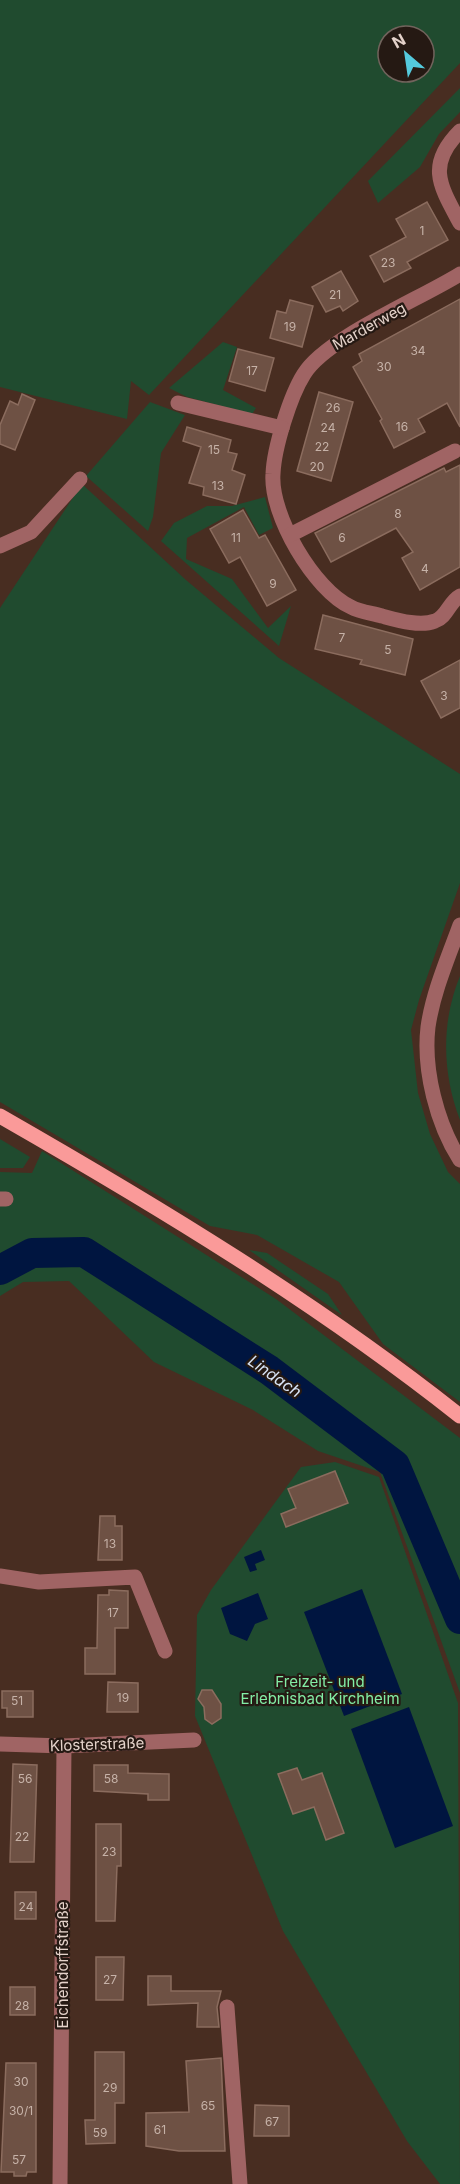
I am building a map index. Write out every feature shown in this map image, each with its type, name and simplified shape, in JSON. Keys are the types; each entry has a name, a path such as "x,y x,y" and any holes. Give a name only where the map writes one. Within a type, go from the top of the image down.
{"main road":[{"path":"0,1116 213,1242 364,1344 460,1416"}],"street":[{"path":"460,131 441,157 437,173 439,184 460,223"},
{"name":"Marderweg","path":"460,274 330,346 304,374 282,428 273,475 277,501 301,556 323,584 351,607 401,621 434,622 442,618 455,599 460,596"},
{"path":"178,403 282,428"},
{"path":"290,535 455,450"},
{"path":"0,546 31,532 81,479"},
{"path":"460,925 437,986 428,1029 434,1102 447,1136 460,1160"},
{"path":"0,1576 39,1582 135,1578 165,1651"},
{"name":"Klosterstraße","path":"0,1744 64,1746 194,1740"},
{"name":"Eichendorffstraße","path":"60,2184 64,1746"},
{"path":"227,2007 240,2184"}],"green space":[{"path":"0,0 460,0 460,63 149,395 131,381 127,419 0,387"},
{"path":"460,88 460,112 439,134 420,167 378,203 368,181"},
{"path":"223,342 237,347 223,390 256,408 252,414 187,397 169,388"},
{"path":"150,402 185,415 161,453 153,517 148,531 86,476"},
{"path":"82,484 186,580 279,658 460,774 460,883 419,1000 411,1030 418,1093 430,1134 448,1172 460,1184 460,1402 383,1344 339,1282 257,1235 210,1226 0,1102 0,608"},
{"path":"265,497 273,528 259,535 244,507 187,538 186,559 232,579 268,628 291,606 279,646 161,541 174,523 207,506 232,506"},
{"path":"460,976 460,1120 450,1084 446,1048 449,1011"},
{"path":"0,1139 30,1157 23,1168 0,1168"},
{"path":"42,1151 276,1299 460,1438 460,1693 380,1472 318,1451 253,1410 154,1362 69,1281 23,1282 0,1296 0,1172 32,1173"},
{"path":"249,1250 267,1253 328,1294 342,1315"},
{"name":"Freizeit- und Erlebnisbad Kirchheim","path":"335,1462 379,1477 458,1703 460,2184 440,2184 407,2141 283,1931 195,1716 197,1615 211,1590 301,1467"}],"water":[{"path":"261,1550 265,1560 255,1564 257,1570 250,1572 244,1557"},
{"path":"362,1589 402,1694 344,1716 304,1612"},
{"path":"258,1593 268,1619 255,1624 247,1641 230,1634 221,1608"},
{"path":"409,1707 453,1826 395,1848 351,1729"}],"building":[{"path":"427,202 448,240 407,262 411,268 384,282 370,256 406,237 396,219"},
{"path":"341,271 358,301 343,311 340,306 326,312 312,287"},
{"path":"460,299 460,427 447,403 418,419 425,432 394,448 380,421 382,419 353,367 362,361 359,354"},
{"path":"290,300 313,306 302,347 270,338 277,311 286,313"},
{"path":"238,349 274,358 265,391 229,381"},
{"path":"319,392 353,402 331,481 297,471"},
{"path":"22,394 35,400 15,450 0,444 0,425 10,401 18,405"},
{"path":"187,427 231,440 228,452 237,454 232,470 245,475 236,504 203,495 204,487 189,483 201,447 183,441"},
{"path":"460,465 460,567 420,590 402,558 413,552 396,528 331,562 315,533 444,468 446,472"},
{"path":"243,510 259,538 265,535 296,590 267,606 240,557 229,563 210,529"},
{"path":"323,615 413,639 405,675 360,664 362,660 315,649"},
{"path":"460,660 460,708 441,718 421,681"},
{"path":"335,1471 348,1503 286,1527 281,1514 296,1508 288,1489"},
{"path":"100,1516 115,1516 115,1526 122,1526 122,1560 98,1560"},
{"path":"109,1590 128,1591 128,1628 115,1628 115,1674 85,1674 85,1648 97,1648 98,1595 109,1595"},
{"path":"108,1682 138,1683 138,1712 107,1712"},
{"path":"202,1690 212,1690 221,1704 221,1718 212,1724 205,1719 204,1707 198,1699"},
{"path":"2,1691 33,1691 33,1717 7,1717 7,1708 2,1708"},
{"path":"13,1764 37,1765 34,1862 10,1862"},
{"path":"94,1765 128,1765 128,1773 169,1774 169,1800 148,1800 148,1794 94,1791"},
{"path":"297,1768 302,1780 322,1773 344,1833 326,1840 314,1807 293,1814 278,1774"},
{"path":"96,1824 121,1824 121,1866 117,1866 115,1921 96,1921"},
{"path":"15,1892 36,1892 36,1919 15,1919"},
{"path":"96,1957 124,1957 123,2000 96,2000"},
{"path":"148,1976 171,1976 171,1991 221,1991 217,2007 219,2027 197,2027 198,2003 148,2005"},
{"path":"10,1987 35,1987 35,2015 10,2015"},
{"path":"95,2052 124,2052 124,2103 115,2103 115,2143 86,2144 85,2120 95,2120"},
{"path":"221,2058 225,2151 179,2151 146,2146 146,2113 189,2112 186,2061"},
{"path":"6,2063 36,2063 36,2172 27,2172 26,2176 14,2176 14,2172 1,2172"},
{"path":"255,2105 289,2106 289,2136 254,2136"}],"waterway":[{"name":"Lindach","path":"0,1270 32,1253 84,1252 269,1370 395,1465 460,1619"}]}
